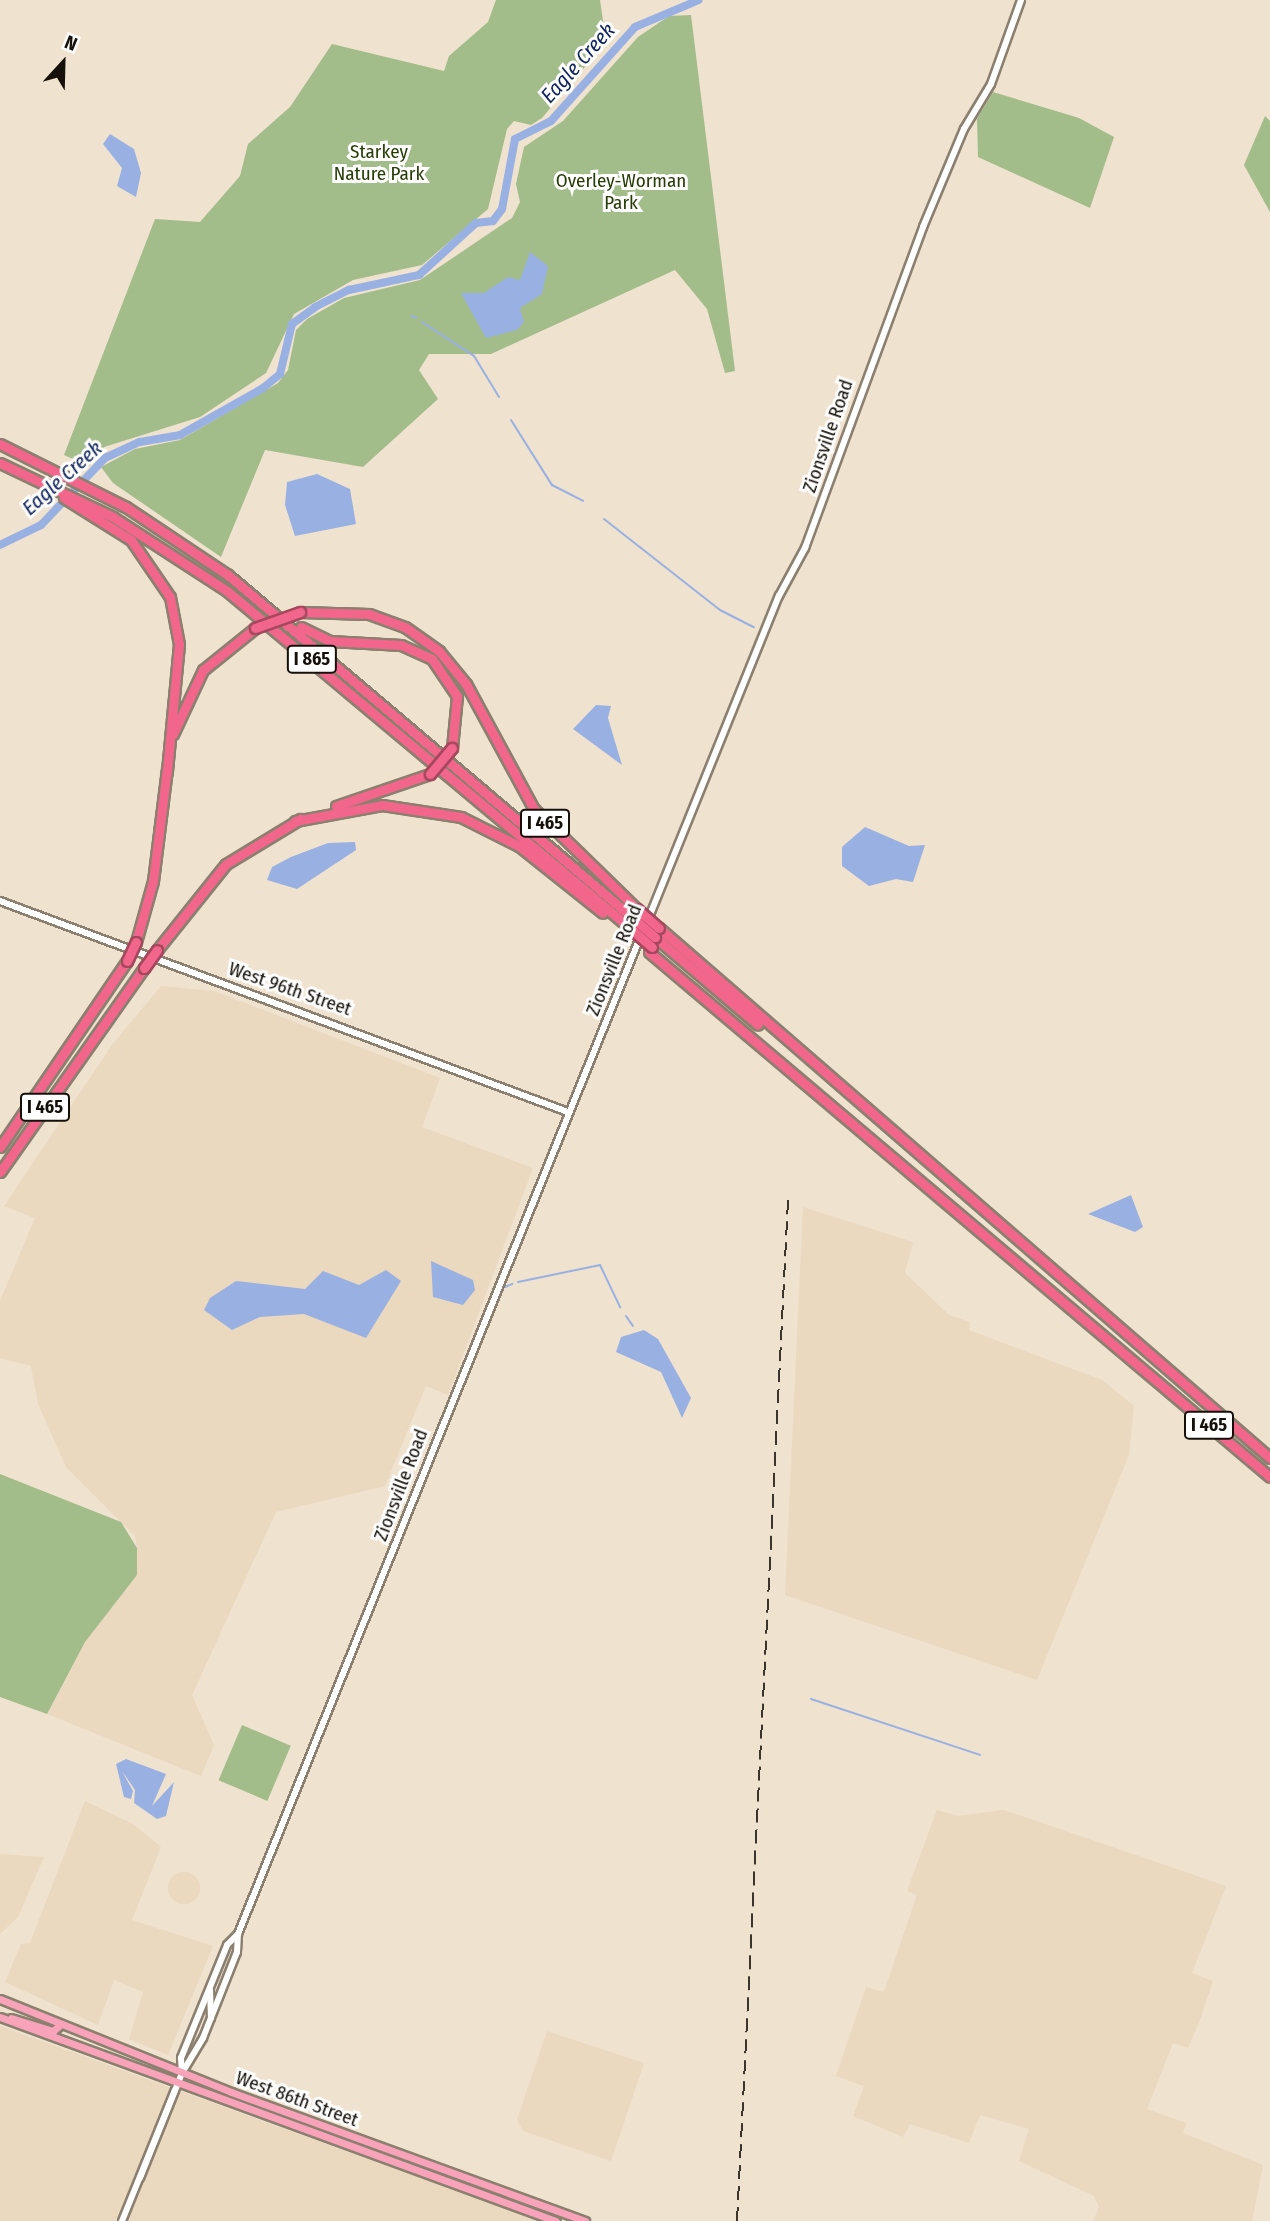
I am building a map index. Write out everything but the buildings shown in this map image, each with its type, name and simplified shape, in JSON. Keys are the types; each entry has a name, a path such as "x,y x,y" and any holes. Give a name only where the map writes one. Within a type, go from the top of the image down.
{"highway":[{"name":"I 865","path":"0,444 103,495 262,601 654,941 868,1115"},
{"path":"4,464 89,508 142,551 173,606 179,651 166,772"},
{"name":"I 865","path":"89,508 194,567 279,631 632,922"},
{"path":"262,601 320,638 401,645 432,659 457,696 452,748 430,774 295,821"},
{"name":"I 465","path":"0,1147 127,961 136,942 153,881 166,772 175,727 193,685 222,650 254,628 300,612 369,614 405,627 439,652 466,684 534,808 632,922"},
{"name":"I 465","path":"0,1172 157,950 217,872 295,821 374,805 461,817 519,846 632,922 755,1038 1270,1477"},
{"name":"I 465","path":"868,1115 1270,1458"}],"main road":[{"name":"Zionsville Road","path":"181,2073 193,2064 238,1934 568,1112 779,596 805,548 923,227 964,129 997,71 1021,0"},
{"name":"West 96th Street","path":"0,901 568,1112"},
{"name":"Zionsville Road","path":"122,2221 176,2088 181,2073 181,2058 210,1989 238,1934"},
{"path":"210,1989 211,2018"},
{"name":"West 86th Street","path":"0,1999 181,2073 585,2221"},
{"path":"0,2017 53,2031 60,2025"},
{"name":"West 86th Street","path":"0,2017 176,2088 556,2221"}],"shaded area":[{"path":"161,986 214,991 440,1078 422,1127 533,1168 448,1395 426,1386 385,1486 276,1512 192,1695 214,1745 201,1776 47,1714 85,1642 137,1575 137,1548 135,1536 66,1467 38,1404 31,1366 0,1358 0,1301 35,1218 4,1206 112,1045"},
{"path":"803,1207 913,1242 905,1273 949,1315 970,1322 969,1330 1102,1380 1134,1406 1129,1455 1037,1680 785,1595"},
{"path":"85,1801 133,1824 161,1847 132,1920 213,1946 168,2055 129,2039 143,1992 114,1980 98,2025 5,1982 21,1944 30,1943"},
{"path":"937,1810 958,1816 1004,1810 1226,1886 1192,1973 1213,1981 1200,2020 1188,2048 1173,2043 1147,2109 1186,2123 1183,2133 1263,2165 1252,2221 1093,2221 1099,2207 1094,2196 1019,2161 1029,2129 980,2115 969,2143 910,2124 903,2137 853,2116 864,2086 836,2076 866,1987 884,1992 917,1895 907,1891"},
{"path":"0,1854 44,1857 18,1917 0,1934"},
{"path":"184,1872 195,1877 200,1888 195,1899 184,1904 173,1899 168,1888 173,1877"},
{"path":"0,2026 539,2221 0,2221"},
{"path":"547,2031 644,2063 611,2161 523,2131 517,2120"}],"green space":[{"name":"Starkey Nature Park","path":"496,0 600,0 606,42 542,118 531,125 514,121 507,129 488,209 422,265 353,280 294,314 266,373 200,417 104,447 89,466 64,455 155,219 200,222 240,176 248,144 290,107 332,44 444,71 449,56 488,22"},
{"name":"Overley-Worman Park","path":"691,15 735,371 725,373 707,309 675,270 491,354 429,354 419,370 438,399 363,467 265,450 221,557 113,483 101,467 135,449 180,440 278,383 288,370 296,330 307,319 344,298 420,280 512,218 520,202 516,184 524,147 563,121 638,37 669,16"},
{"path":"993,92 1079,118 1114,137 1090,208 978,157 977,119"},
{"path":"1265,116 1270,121 1270,212 1244,165"},
{"path":"0,1474 121,1522 137,1548 137,1575 85,1642 47,1714 0,1697"},
{"path":"242,1725 291,1746 267,1801 219,1780"}],"water":[{"path":"110,134 134,149 141,173 136,197 117,186 122,168 103,144"},
{"path":"530,252 548,266 542,294 520,308 524,322 517,330 486,338 461,293 484,293 508,277 520,280"},
{"path":"317,474 350,489 356,524 295,536 285,505 287,482"},
{"path":"596,705 611,706 608,718 622,765 573,729"},
{"path":"865,827 909,846 925,845 913,882 896,879 869,886 842,866 842,847"},
{"path":"355,842 356,850 297,889 267,880 272,867 291,857 328,843"},
{"path":"1131,1195 1143,1227 1135,1232 1088,1214"},
{"path":"431,1261 473,1280 475,1290 463,1305 433,1297"},
{"path":"386,1270 401,1281 366,1338 304,1314 260,1317 232,1330 204,1310 210,1298 236,1281 305,1289 323,1271 359,1285"},
{"path":"644,1330 658,1339 691,1398 682,1418 661,1372 616,1352 621,1337"},
{"path":"126,1759 166,1774 152,1806 174,1782 166,1816 157,1819 134,1803 135,1790 122,1771 133,1791 131,1799 124,1797 116,1764"}],"waterway":[{"name":"Eagle Creek","path":"0,545 41,525 105,458 140,442 180,435 263,388 280,374 292,324 315,307 349,290 419,275 476,223 493,221 502,209 515,139 551,121 635,27 699,0"},
{"path":"411,316 417,318"},
{"path":"422,322 474,356 499,397"},
{"path":"511,420 552,485 583,501"},
{"path":"604,519 720,610 754,627"},
{"path":"518,1282 600,1265 620,1307"},
{"path":"505,1287 512,1284"},
{"path":"626,1316 633,1326"},
{"path":"811,1699 980,1755"}],"railway":[{"path":"737,2221 788,1200"}]}
